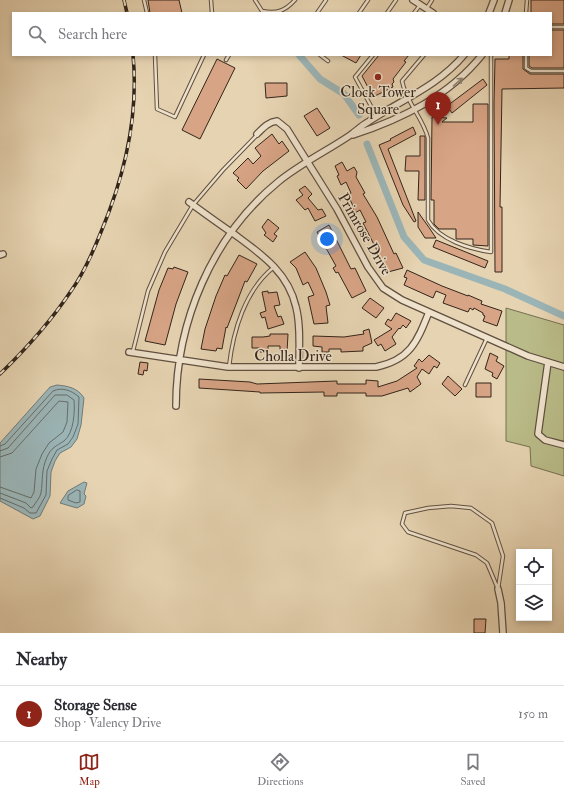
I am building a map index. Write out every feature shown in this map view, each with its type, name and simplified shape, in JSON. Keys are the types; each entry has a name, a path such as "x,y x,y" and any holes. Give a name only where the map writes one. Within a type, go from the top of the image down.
{"street":[{"path":"413,0 432,12"},
{"path":"489,12 494,0"},
{"path":"505,12 509,0"},
{"path":"176,406 180,360 186,329 199,290 217,256 245,216 273,186 307,161 348,137 449,72 463,56"},
{"path":"348,137 372,129 414,110 453,86 470,70 481,56"},
{"name":"Primrose Drive","path":"257,134 267,124 277,121 287,129 337,209 374,277 382,288 429,312 528,356 564,367"},
{"path":"191,203 259,252 275,267 287,285 296,306 299,323 299,368"},
{"name":"Cholla Drive","path":"131,352 228,367 376,367 393,363 404,356 413,346 429,312"},
{"path":"548,362 538,434 545,440 564,445"},
{"path":"498,589 502,603 503,633"}],"lane":[{"path":"144,0 147,12"},
{"path":"211,0 212,12"},
{"path":"255,0 262,11 266,12"},
{"path":"275,12 284,10 296,0"},
{"path":"318,12 326,0"},
{"path":"360,12 368,0"},
{"path":"387,12 396,0"},
{"path":"427,9 432,0"},
{"path":"526,12 527,0"},
{"path":"415,12 420,5"},
{"path":"552,27 564,27"},
{"path":"155,56 157,109 175,117 204,56"},
{"path":"226,60 228,56"},
{"path":"321,56 328,61"},
{"path":"372,56 355,77 377,117"},
{"path":"423,56 402,81 404,90 426,130 428,138 428,220 434,230 472,249 491,252 491,56"},
{"path":"526,56 526,68 531,71 564,71"},
{"path":"131,352 151,284 164,252 191,203 253,141 257,134"},
{"path":"228,367 234,338 250,296 258,281 275,267"},
{"path":"465,385 487,337"},
{"path":"451,506 471,508 492,523 503,556 498,589 487,564 476,555 408,532 402,524 405,513 428,508 451,506"}],"green space":[{"path":"506,308 564,325 564,476 531,466 530,447 506,441"}],"water":[{"path":"57,385 72,388 79,392 84,398 81,425 77,439 71,447 60,453 55,461 51,472 50,496 40,516 33,519 0,501 0,443 50,387"},
{"path":"84,482 87,483 84,494 86,496 84,504 77,508 60,503 68,491"}],"building":[{"path":"148,0 179,0 182,12 150,12"},
{"path":"531,0 564,0 564,24 552,24 552,12 531,12"},
{"path":"552,30 564,30 564,68 532,68 529,66 529,56 552,56"},
{"path":"343,56 360,56 356,63"},
{"name":"Clock Tower Square","path":"378,56 408,56 404,61 406,62 393,79 393,87 373,97 362,76"},
{"path":"509,56 523,56 523,69 530,74 564,74 564,88 502,89 500,207 502,207 502,272 495,272 495,59 509,59"},
{"path":"217,59 235,68 200,139 182,130"},
{"path":"483,79 487,85 452,113 447,106"},
{"path":"265,83 287,83 287,96 266,98"},
{"path":"473,104 488,104 488,246 473,245 473,239 456,239 456,229 439,229 434,224 434,200 431,200 432,117 447,118 442,122 473,122"},
{"path":"317,108 330,128 317,136 304,116"},
{"path":"413,127 416,134 388,149 416,221 414,222 403,205 379,145"},
{"path":"272,134 279,144 282,141 289,151 263,171 246,189 237,180 239,178 233,173 248,158 253,164 261,156 255,148"},
{"path":"420,136 425,136 425,200 418,200 419,171 405,171 406,156 420,156"},
{"path":"342,162 347,171 354,167 357,172 356,177 365,193 363,194 377,217 394,254 396,253 403,268 388,272 363,223 366,222 360,210 355,213 348,195 351,193 346,182 341,185 337,176 339,175 335,166"},
{"path":"305,186 312,194 308,198 318,210 322,209 326,216 315,221 308,208 305,210 296,200 303,195 299,190"},
{"path":"418,212 436,238 425,238 418,227"},
{"path":"268,219 279,228 274,234 277,236 273,242 264,235 266,233 262,227"},
{"path":"329,225 351,269 355,268 366,291 352,298 338,272 336,273 333,268 336,266 317,232"},
{"path":"436,240 488,261 485,268 433,247"},
{"path":"305,252 316,268 326,292 330,305 326,306 328,323 314,324 308,297 314,295 308,282 303,285 296,268 290,262"},
{"path":"239,255 257,264 247,282 245,281 227,328 226,327 222,349 217,348 216,351 201,349 205,329 216,296 225,275 227,276"},
{"path":"174,267 188,272 176,304 165,345 145,341 159,290 168,268 173,269"},
{"path":"407,270 442,286 482,301 481,304 502,311 497,326 483,321 485,316 483,313 474,308 473,310 470,308 468,312 443,303 446,295 436,291 433,298 404,285 407,278 404,277"},
{"path":"268,291 268,293 277,292 280,305 274,306 278,317 281,316 284,324 268,329 265,317 262,318 260,313 266,311 262,292"},
{"path":"370,298 384,308 376,318 362,308"},
{"path":"396,313 411,321 406,328 403,325 400,329 399,328 392,337 396,344 385,351 381,344 378,346 374,340 392,329 385,324 388,319 391,321"},
{"path":"369,329 372,343 363,347 363,351 341,352 341,349 329,349 329,352 322,352 322,347 313,346 313,336 344,337 364,334 363,331"},
{"path":"270,334 288,334 287,352 280,352 280,346 268,346 268,352 260,352 260,348 252,348 252,337 270,336"},
{"path":"490,353 498,357 496,361 504,366 497,379 492,376 493,373 485,369"},
{"path":"429,355 440,363 437,368 434,366 429,374 422,369 417,377 421,384 410,392 408,388 382,396 366,396 366,393 337,393 337,396 324,396 324,392 260,393 199,388 199,379 250,382 257,384 337,381 337,384 366,384 366,380 378,381 378,387 397,381 417,368 414,366 419,359 422,362"},
{"path":"140,362 148,363 147,371 144,370 143,375 138,374"},
{"path":"448,376 462,389 455,396 442,384"},
{"path":"476,383 491,383 491,397 476,397"},
{"path":"474,619 486,619 485,633 474,633"}],"waterway":[{"path":"300,56 320,79 344,94 359,115"},
{"path":"367,144 404,237 424,260 505,289 564,316"}],"railway":[{"path":"124,0 127,12"},
{"path":"0,374 38,334 55,313 76,284 98,240 117,189 128,145 134,101 133,56"}],"place":[{"name":"Clock Tower Square","path":"378,77"},
{"name":"Storage Sense","path":"438,125"}]}
